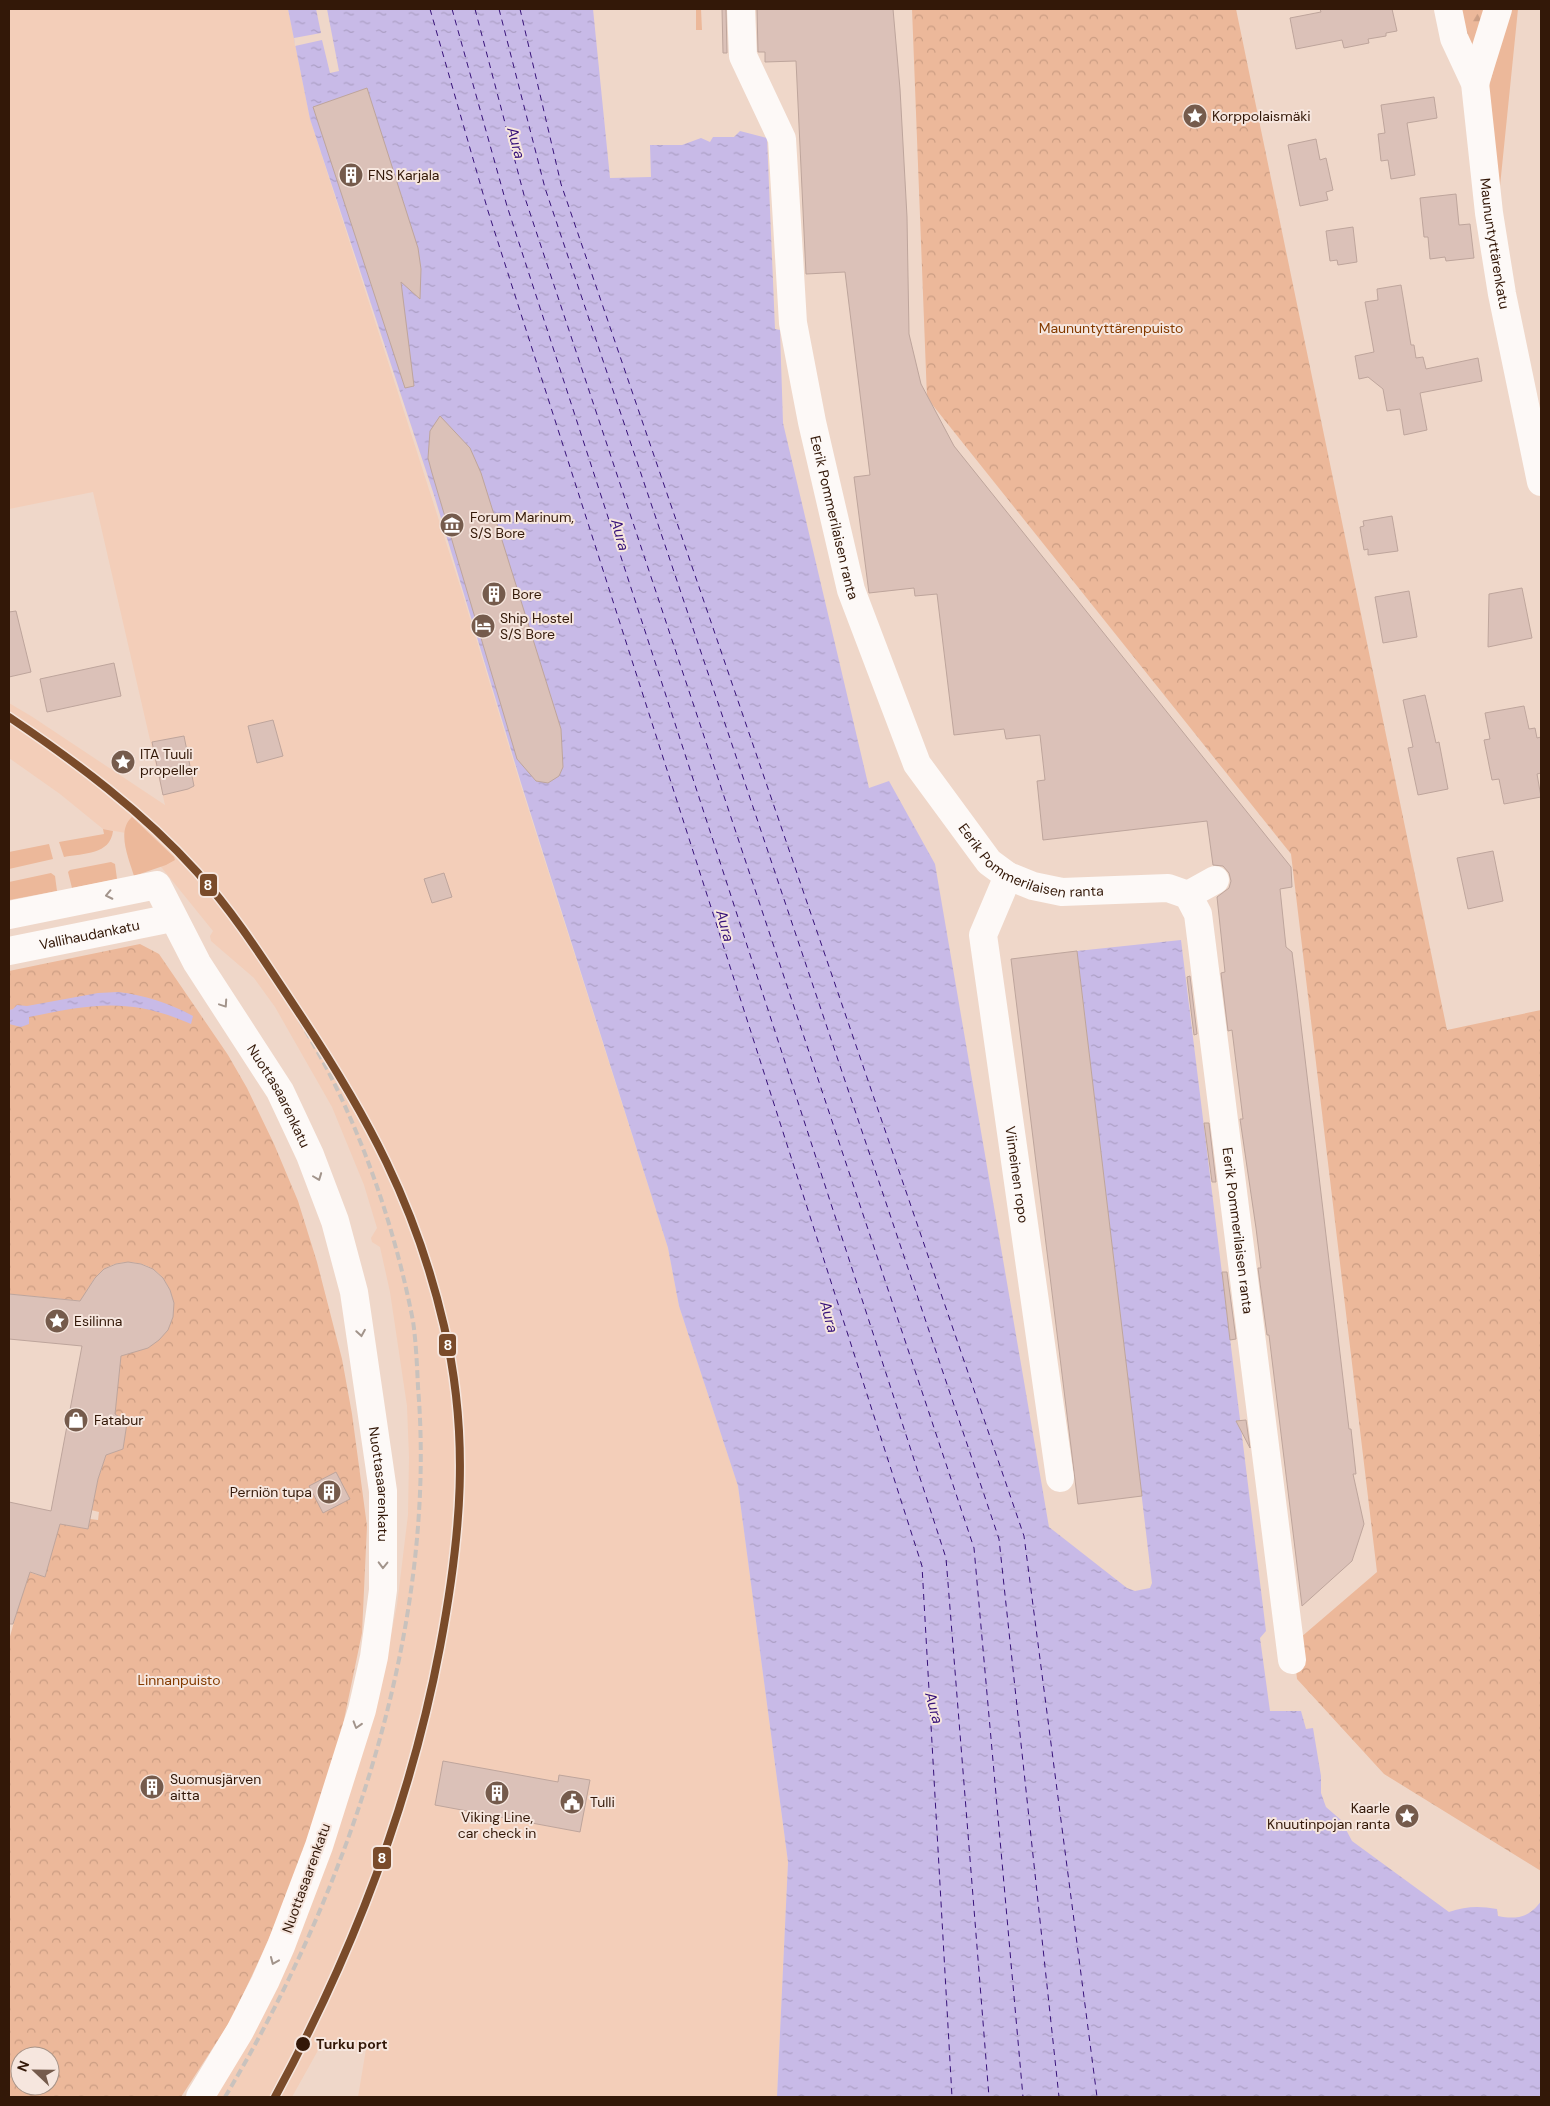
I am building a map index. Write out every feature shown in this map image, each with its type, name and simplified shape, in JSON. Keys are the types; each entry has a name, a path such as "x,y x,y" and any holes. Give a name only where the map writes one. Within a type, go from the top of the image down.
{"street":[{"name":"Eerik Pommerilaisen ranta","path":"740,9 743,56 782,139 792,323 812,422 851,590 916,764 989,862 1008,876 1033,886 1062,892 1168,888 1188,895 1198,914 1292,1660"},
{"name":"Maununtyttärenkatu","path":"1448,9 1454,38 1475,83 1490,222 1502,294 1540,473"},
{"path":"1475,83 1498,9"},
{"name":"Viimeinen ropo","path":"1008,876 983,935 1060,1478"},
{"path":"1188,895 1215,880"},
{"name":"Nuottasaarenkatu","path":"9,915 157,885 172,918 197,963 280,1091 310,1155 335,1221 354,1292 364,1349 383,1491 383,1590 374,1658 362,1710 337,1793 299,1901 265,1982 200,2097"},
{"name":"Vallihaudankatu","path":"9,951 172,918"}],"shaded area":[{"path":"9,9 288,9 310,119 462,592 520,783 668,1248 679,1306 738,1486 788,1862 777,2097 358,2097 366,2049 321,2045 292,2097 209,2097 387,1655 397,1605 408,1515 409,1457 407,1406 390,1292 380,1247 372,1242 371,1238 377,1228 364,1185 332,1107 275,1007 254,978 211,941 210,936 213,931 162,868 126,833 103,829 60,794 9,758 9,703 165,805 93,492 9,509"}],"green space":[{"path":"696,9 701,9 702,30 696,30"},
{"name":"Maununtyttärenpuisto","path":"912,9 1236,9 1447,1030 1541,1010 1541,1871 1384,1774 1297,1679 1293,1644 1377,1572 1291,854 927,398"},
{"path":"1454,9 1490,9 1475,47 1465,45"},
{"path":"1509,9 1518,9 1500,186 1496,178 1489,87"},
{"path":"132,817 175,860 134,876 124,837 127,823"},
{"path":"103,829 113,831 107,845 95,852 64,857 59,842 104,834"},
{"path":"49,844 53,859 9,869 9,852"},
{"path":"111,862 115,864 117,879 72,888 68,872 70,870"},
{"path":"51,873 55,876 57,891 9,900 9,882"},
{"name":"Linnanpuisto","path":"140,944 159,954 228,1055 247,1088 274,1144 298,1201 317,1262 342,1359 352,1414 367,1526 362,1633 340,1739 324,1795 284,1904 231,2020 181,2097 9,2097 9,1640 28,1572 45,1577 45,1520 88,1529 90,1519 98,1520 99,1512 91,1510 98,1479 106,1455 123,1449 127,1423 115,1414 121,1352 145,1348 161,1337 170,1321 172,1303 168,1286 157,1272 141,1264 119,1263 106,1268 92,1282 84,1301 9,1294 9,971"}],"water":[{"name":"Aura","path":"288,9 593,9 610,178 651,177 650,145 682,145 701,138 710,142 713,137 734,137 740,131 767,138 775,329 780,330 783,423 869,788 889,781 935,864 1049,1527 1127,1588 1135,1591 1150,1588 1152,1583 1077,951 1181,940 1266,1631 1260,1638 1270,1711 1301,1711 1306,1729 1313,1728 1321,1776 1321,1793 1326,1807 1341,1820 1352,1841 1449,1912 1473,1907 1485,1907 1497,1909 1498,1916 1511,1918 1528,1914 1541,1901 1541,2097 777,2097 788,1862 738,1486 679,1306 668,1248 521,783 434,495 310,119"},
{"path":"118,992 147,997 175,1007 193,1016 191,1024 169,1015 129,1006 92,1006 29,1017 29,1024 21,1027 9,1024 9,1010 17,1005 27,1006 98,993"}],"pier":[{"path":"316,9 327,9 339,71 330,73 322,40 295,46 294,38 321,33"}],"building":[{"path":"722,9 726,9 727,53 723,53"},
{"path":"757,9 893,9 900,89 907,217 909,334 921,384 954,446 1291,867 1292,887 1280,889 1286,947 1292,952 1349,1429 1351,1429 1356,1474 1353,1474 1364,1524 1352,1561 1302,1606 1269,1335 1267,1335 1258,1268 1261,1268 1240,1119 1243,1119 1232,1030 1228,1031 1221,973 1225,972 1217,897 1229,888 1231,881 1229,873 1223,866 1213,865 1207,821 1043,840 1037,781 1045,780 1040,735 1006,739 1004,729 954,735 937,594 915,596 914,588 869,593 854,477 870,475 845,272 806,274 796,61 765,62 765,52 758,52"},
{"path":"1320,9 1392,9 1397,31 1386,33 1386,36 1368,39 1369,43 1344,48 1342,40 1296,49 1290,18 1321,12"},
{"path":"367,88 418,248 421,269 420,299 401,282 414,386 405,388 313,107"},
{"path":"1434,97 1437,118 1407,123 1415,175 1391,179 1388,160 1381,161 1378,134 1385,133 1381,105"},
{"path":"1316,139 1320,160 1326,158 1333,190 1326,192 1328,200 1300,206 1288,145"},
{"path":"1456,194 1459,225 1470,224 1474,258 1446,261 1445,257 1430,259 1428,237 1424,237 1420,198"},
{"path":"1353,227 1357,262 1338,265 1337,260 1330,261 1326,231"},
{"path":"1401,285 1411,345 1414,345 1416,358 1423,357 1426,369 1478,358 1482,381 1420,393 1427,430 1404,435 1400,409 1387,411 1383,389 1368,377 1359,379 1355,356 1374,352 1365,302 1378,300 1377,289"},
{"name":"Bore","path":"440,416 470,448 481,473 561,729 563,767 559,776 548,783 536,781 517,759 432,473 428,458 430,431"},
{"path":"1392,516 1398,551 1368,555 1368,549 1364,550 1360,527 1364,526 1363,521"},
{"path":"1522,588 1532,638 1488,647 1489,594"},
{"path":"1409,591 1417,637 1383,643 1375,597"},
{"path":"16,611 31,672 9,677 9,612"},
{"path":"114,663 121,696 47,712 40,679"},
{"path":"1425,695 1436,743 1439,742 1448,789 1418,795 1408,748 1413,747 1403,700"},
{"path":"1524,706 1529,729 1535,728 1537,738 1541,737 1541,773 1537,774 1541,797 1504,804 1499,779 1492,780 1484,740 1490,739 1485,713"},
{"path":"273,720 283,756 257,763 248,726"},
{"path":"184,736 194,786 163,795 152,742"},
{"path":"1493,851 1503,901 1468,909 1457,858"},
{"path":"444,873 452,897 432,903 424,879"},
{"path":"1077,951 1142,1496 1078,1504 1011,959"},
{"path":"1190,976 1197,1034 1194,1035 1187,977"},
{"path":"1204,1123 1209,1123 1216,1182 1212,1182"},
{"path":"128,1262 141,1264 153,1269 163,1278 170,1290 174,1303 173,1317 168,1330 159,1340 148,1348 121,1356 115,1414 127,1423 123,1449 106,1455 98,1479 88,1529 60,1524 45,1577 30,1572 13,1624 9,1624 9,1502 51,1511 82,1346 9,1339 9,1294 80,1301 95,1278 104,1269"},
{"path":"1222,1272 1227,1272 1236,1339 1230,1340"},
{"path":"1246,1420 1250,1448 1236,1421"},
{"name":"Perniön tupa","path":"336,1472 350,1499 323,1513 309,1486"},
{"name":"Viking Line, car check in","path":"443,1761 558,1782 559,1775 590,1780 580,1832 435,1805"}],"ferry route":[{"path":"430,9 488,211 922,1566 952,2097"},
{"path":"452,9 507,206 946,1558 989,2097"},
{"path":"475,9 524,195 974,1548 1023,2097"},
{"path":"499,9 545,188 999,1539 1059,2097"},
{"path":"520,9 561,184 1024,1536 1097,2097"}],"railway":[{"path":"225,2097 269,2018 310,1933 345,1846 375,1756 398,1664 414,1571 420,1478 418,1387 414,1329 406,1288 389,1223 367,1159 341,1097 320,1055 273,973"}],"transit line":[{"name":"8","path":"9,717 84,770 154,829 211,888 263,959 324,1051 386,1162 404,1201 433,1282 452,1367 460,1447 460,1486 453,1566 440,1647 427,1706 395,1822 375,1878 329,1989 275,2097"}],"place":[{"name":"Korppolaismäki","path":"1195,116"},
{"name":"FNS Karjala","path":"351,175"},
{"name":"Forum Marinum, S/S Bore","path":"452,525"},
{"name":"Bore","path":"494,594"},
{"name":"Ship Hostel S/S Bore","path":"483,626"},
{"name":"ITA Tuuli propeller","path":"123,762"},
{"name":"Esilinna","path":"57,1321"},
{"name":"Fatabur","path":"76,1420"},
{"name":"Perniön tupa","path":"329,1492"},
{"name":"Suomusjärven aitta","path":"152,1787"},
{"name":"Viking Line, car check in","path":"497,1793"},
{"name":"Tulli","path":"572,1802"},
{"name":"Kaarle Knuutinpojan ranta","path":"1407,1816"},
{"name":"Turku port","path":"303,2044"}]}
